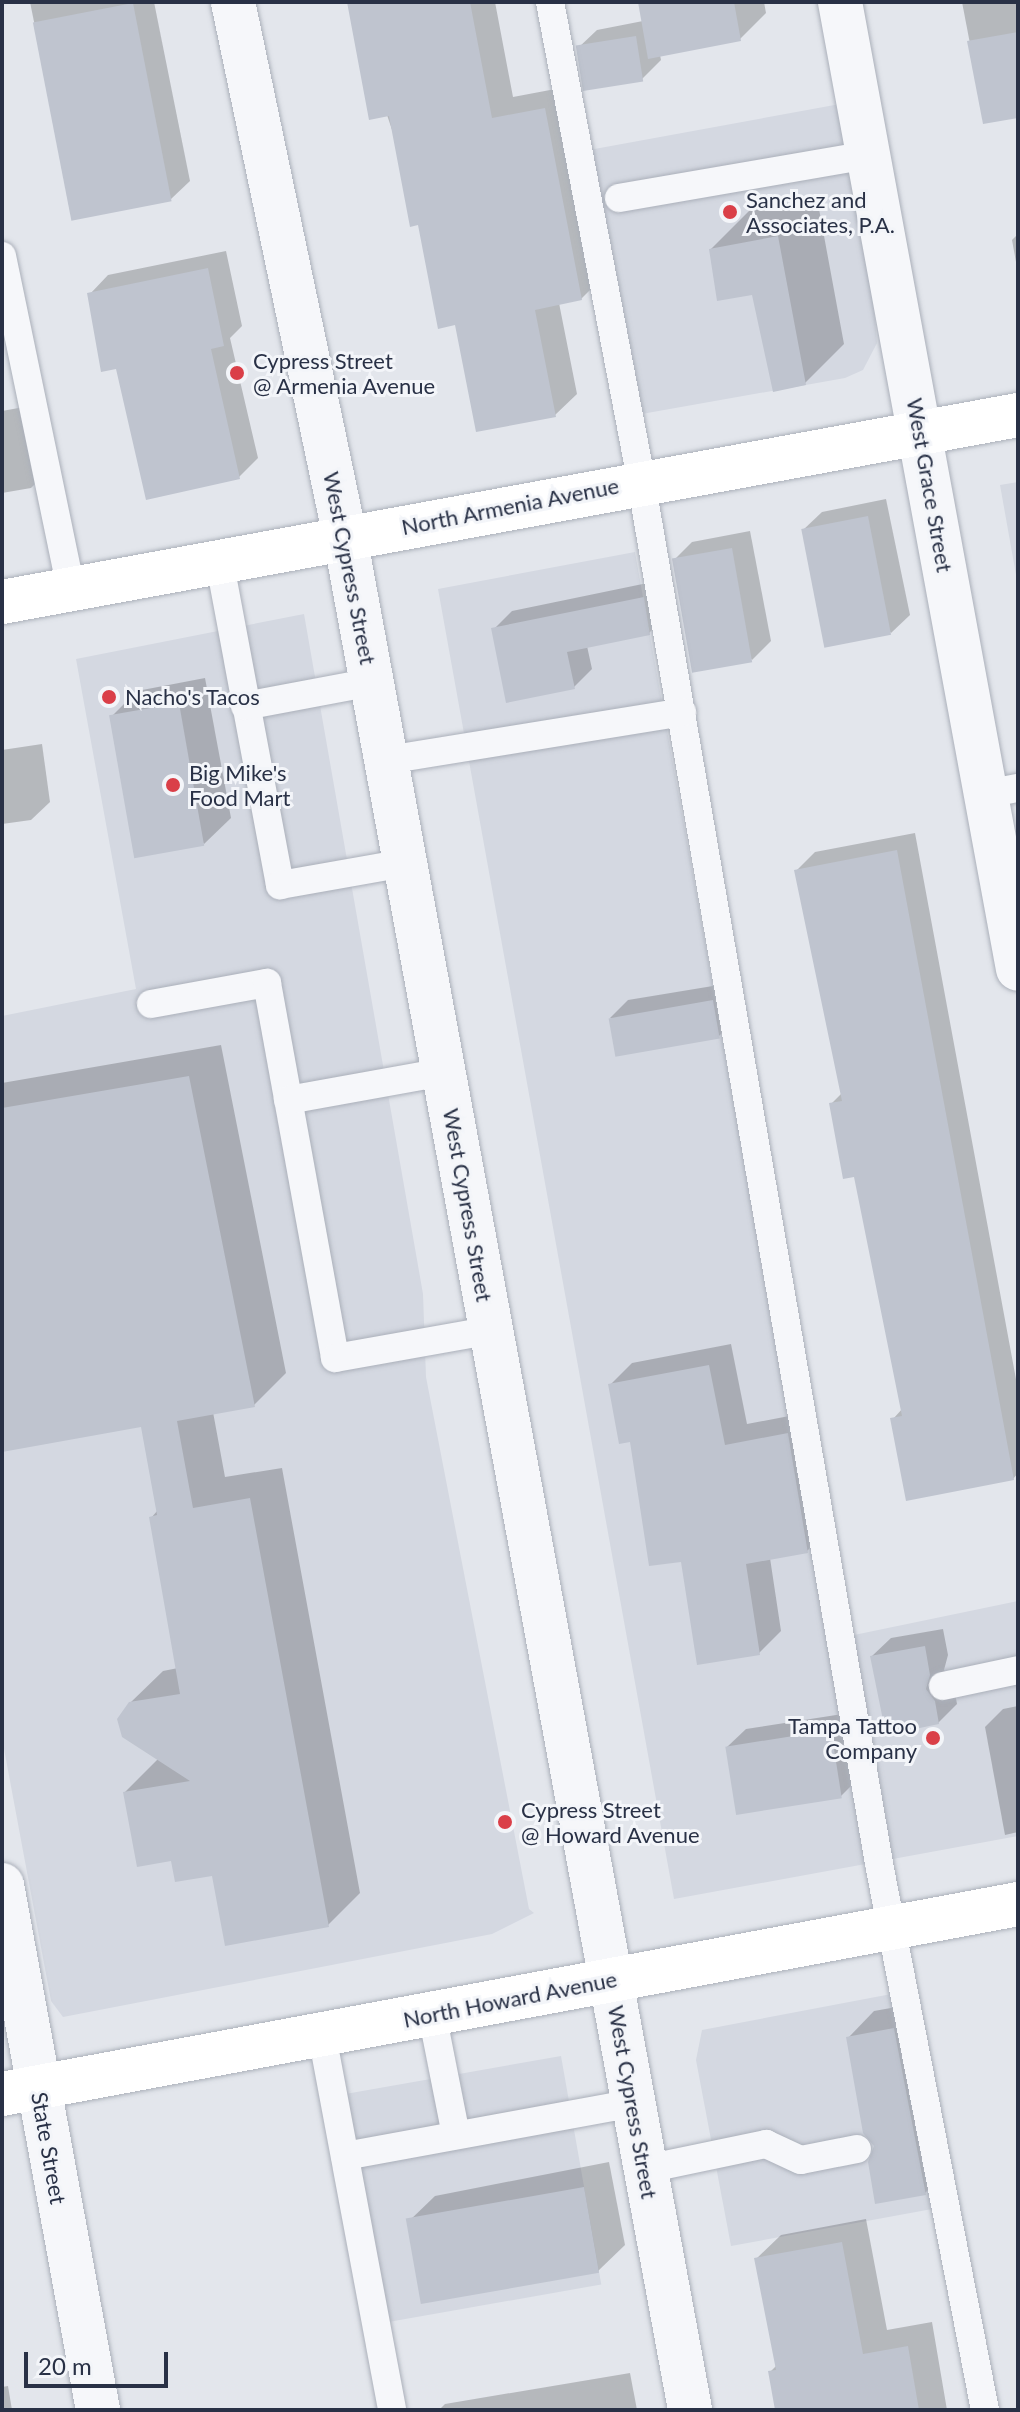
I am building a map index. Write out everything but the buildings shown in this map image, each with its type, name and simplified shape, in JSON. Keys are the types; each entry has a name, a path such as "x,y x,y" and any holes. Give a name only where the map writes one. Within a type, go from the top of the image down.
{"main road":[{"name":"North Armenia Avenue","path":"2,602 641,481 1018,415"},
{"name":"North Howard Avenue","path":"20,2091 1018,1904"}],"street":[{"name":"West Cypress Street","path":"233,2 345,537 690,2410"},
{"name":"West Grace Street","path":"840,2 920,433 1002,791 1018,969"},
{"name":"State Street","path":"2,1885 20,2091 98,2410"}],"lane":[{"path":"550,2 641,481 893,1926 985,2410"},
{"path":"619,198 867,155"},
{"path":"2,256 71,588"},
{"path":"219,559 280,885 405,863"},
{"path":"245,706 372,682"},
{"path":"387,760 682,712"},
{"path":"151,1004 267,983 335,1358 492,1330"},
{"path":"288,1100 444,1072"},
{"path":"943,1686 1018,1670"},
{"path":"432,2014 456,2135"},
{"path":"322,2035 392,2410"},
{"path":"345,2156 634,2103"},
{"path":"646,2169 766,2144 801,2160 857,2149"}],"shaded area":[{"name":"Sanchez and Associates, P.A.","path":"840,104 871,275 877,343 863,370 845,378 636,415 589,150"},
{"path":"1018,482 1018,586 1000,485"},
{"path":"635,552 830,1640 1018,1601 1018,1836 674,1899 438,589"},
{"path":"304,614 423,1294 426,1377 529,1909 534,1913 492,1934 63,2017 51,2001 2,1738 2,1016 136,989 76,659"},
{"path":"902,1992 943,2207 731,2246 696,2060 702,2030"},
{"path":"561,2056 601,2284 386,2323 345,2094"}],"place":[{"name":"Sanchez and Associates, P.A.","path":"730,212"},
{"name":"Cypress Street @ Armenia Avenue","path":"237,373"},
{"name":"Nacho's Tacos","path":"109,697"},
{"name":"Big Mike's Food Mart","path":"173,785"},
{"name":"Tampa Tattoo Company","path":"933,1738"},
{"name":"Cypress Street @ Howard Avenue","path":"505,1822"}]}
